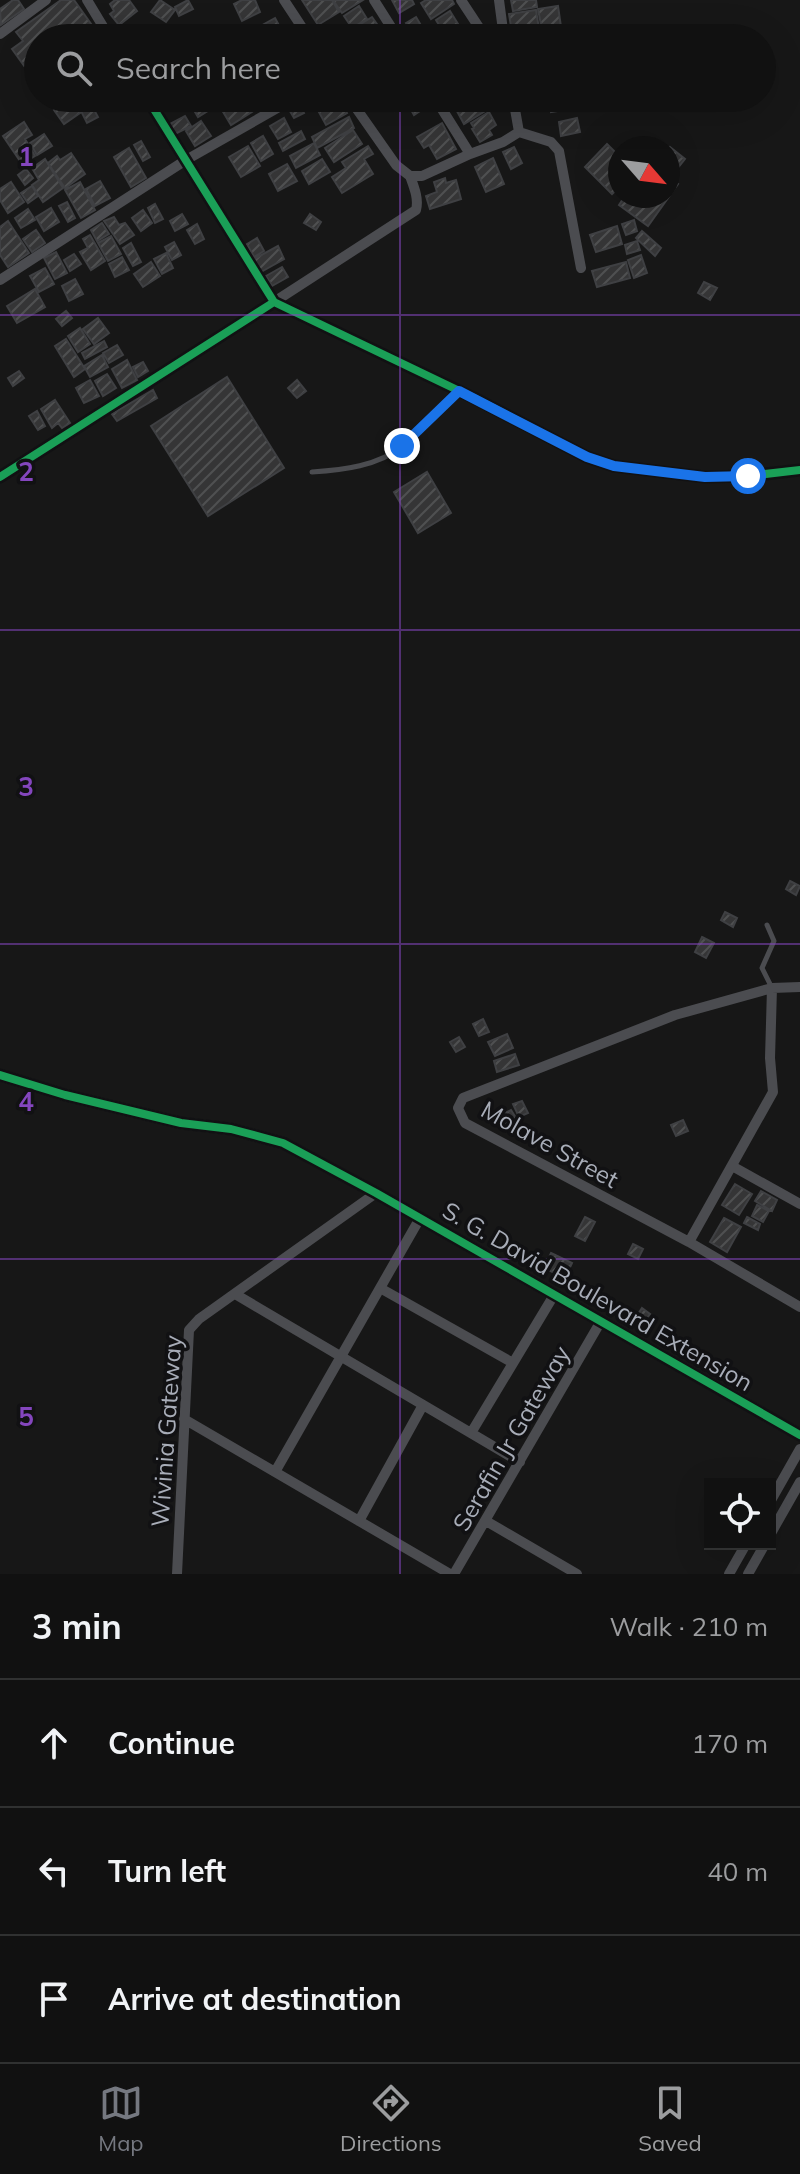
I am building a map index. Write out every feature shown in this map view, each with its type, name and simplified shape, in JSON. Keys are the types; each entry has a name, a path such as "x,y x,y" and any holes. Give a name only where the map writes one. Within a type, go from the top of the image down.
{"street":[{"path":"0,34 46,0"},
{"path":"87,0 102,24"},
{"path":"284,0 300,24"},
{"path":"374,0 389,24"},
{"path":"461,0 477,24"},
{"path":"499,0 502,24"},
{"path":"156,112 274,302 587,457 614,466 705,477 800,470"},
{"path":"0,280 186,160 270,112"},
{"path":"0,477 416,210 416,195 410,176 396,165 359,112"},
{"path":"444,112 470,154"},
{"path":"515,112 519,132"},
{"path":"410,176 422,176 503,142 519,132 551,142 559,151 581,268"},
{"path":"689,1242 773,1092 770,1058 772,988 800,987"},
{"name":"Molave Street","path":"772,988 675,1015 463,1098 459,1114 465,1123 689,1242 800,1307"},
{"name":"S. G. David Boulevard Extension","path":"0,1075 65,1095 181,1123 231,1129 283,1143 800,1435"},
{"path":"732,1166 800,1204"},
{"name":"Wivinia Gateway","path":"177,1574 189,1330 199,1319 376,1193"},
{"path":"275,1472 420,1218"},
{"path":"380,1288 513,1363"},
{"path":"235,1294 520,1462"},
{"path":"471,1433 554,1295"},
{"name":"Serafin Jr Gateway","path":"452,1574 486,1521 601,1321"},
{"path":"359,1521 423,1405"},
{"path":"184,1419 452,1574"},
{"path":"776,1491 800,1449"},
{"path":"776,1524 800,1482"},
{"path":"486,1521 577,1574"},
{"path":"729,1574 743,1550"},
{"path":"748,1574 762,1550"}],"lane":[{"path":"312,472 342,470 381,459 402,446 459,391"},
{"path":"767,925 774,941 762,968 772,988"}],"building":[{"path":"18,0 24,9 1,25 0,9"},
{"path":"61,0 74,0 91,24 27,24"},
{"path":"115,0 129,0 137,11 118,24 110,14 114,11 110,4"},
{"path":"160,0 175,10 166,22 151,12"},
{"path":"188,0 193,9 179,16 175,7"},
{"path":"242,0 255,0 260,12 242,21 234,4"},
{"path":"302,0 332,0 339,12 317,24"},
{"path":"333,0 363,0 342,13"},
{"path":"392,0 412,0 414,4 399,13"},
{"path":"426,0 452,0 454,4 431,19 421,3"},
{"path":"511,0 536,0 537,7 513,11"},
{"path":"359,6 367,19 359,24 349,24 344,16"},
{"path":"558,6 561,24 541,24 538,9"},
{"path":"536,10 538,24 511,24 509,14"},
{"path":"450,11 458,24 438,24 436,20"},
{"path":"372,17 377,24 361,24"},
{"path":"416,17 420,24 407,24"},
{"path":"275,18 278,24 264,24"},
{"path":"24,26 24,66 12,49 23,41 16,32"},
{"path":"55,112 79,112 80,113 64,124"},
{"path":"82,112 95,112 98,117 87,123"},
{"path":"223,112 252,112 231,125"},
{"path":"290,112 303,112 304,113 294,118"},
{"path":"319,112 346,112 347,113 326,125"},
{"path":"458,112 484,112 464,124"},
{"path":"489,112 496,125 489,130 492,135 480,142 471,123"},
{"path":"185,116 191,126 175,134 170,124"},
{"path":"349,117 354,128 317,148 312,137"},
{"path":"284,118 291,132 278,139 270,126"},
{"path":"577,118 580,132 561,136 559,122"},
{"path":"201,121 211,136 195,146 186,131"},
{"path":"24,122 32,135 25,139 35,156 22,164 3,136"},
{"path":"442,123 456,149 437,159 429,145 424,148 417,137"},
{"path":"353,130 362,144 334,162 325,148"},
{"path":"301,131 305,139 283,151 279,143"},
{"path":"44,134 52,146 37,155 30,143"},
{"path":"263,136 273,154 261,161 251,143"},
{"path":"141,141 150,157 143,161 134,145"},
{"path":"314,143 320,155 296,168 290,156"},
{"path":"607,144 608,190 585,167"},
{"path":"248,146 260,166 241,177 229,157"},
{"path":"368,146 373,154 364,159 373,174 342,193 332,177 346,168 342,162"},
{"path":"514,147 522,163 511,169 503,152"},
{"path":"129,148 146,178 131,187 114,157"},
{"path":"71,153 85,174 65,188 48,163 57,156 60,160"},
{"path":"493,158 504,184 486,192 475,167"},
{"path":"45,159 63,188 43,202 32,185 39,180 32,168"},
{"path":"322,159 330,172 309,184 302,171"},
{"path":"287,164 297,181 278,191 269,174"},
{"path":"26,169 33,178 25,185 18,175"},
{"path":"445,178 446,183 456,180 461,199 430,209 426,196 437,192 434,182"},
{"path":"100,181 110,198 95,206 86,189"},
{"path":"11,182 24,202 8,213 0,200 0,189"},
{"path":"80,182 95,210 81,218 65,190"},
{"path":"32,186 38,196 28,203 21,193"},
{"path":"67,202 75,218 68,222 59,206"},
{"path":"155,204 163,219 155,223 148,208"},
{"path":"51,208 59,222 44,231 36,217"},
{"path":"623,208 661,208 648,226"},
{"path":"28,209 35,220 21,228 15,218"},
{"path":"143,210 152,223 141,231 132,218"},
{"path":"182,214 188,224 175,231 170,221"},
{"path":"310,214 321,222 316,230 304,223"},
{"path":"114,217 119,225 125,223 134,235 120,244 104,221"},
{"path":"634,220 637,231 626,235 622,224"},
{"path":"8,221 29,253 8,267 0,255 0,227"},
{"path":"102,223 109,234 97,241 91,230"},
{"path":"197,224 204,239 195,244 187,230"},
{"path":"617,226 622,244 596,252 590,235"},
{"path":"36,230 45,243 32,252 23,239"},
{"path":"642,231 661,248 655,256 636,238"},
{"path":"90,235 105,261 91,270 80,252 88,248 83,239"},
{"path":"111,236 121,254 108,261 98,243"},
{"path":"257,238 264,251 254,257 247,244"},
{"path":"637,241 640,250 627,254 625,245"},
{"path":"174,242 181,255 172,260 165,247"},
{"path":"131,243 141,262 133,266 123,248"},
{"path":"278,246 284,259 261,272 254,259"},
{"path":"56,252 67,273 55,279 44,258"},
{"path":"166,253 173,268 162,274 154,259"},
{"path":"74,254 81,264 70,271 64,260"},
{"path":"641,255 647,273 634,278 628,260"},
{"path":"122,257 129,270 115,277 109,264"},
{"path":"151,262 160,276 143,287 134,274"},
{"path":"626,262 630,278 597,287 592,271"},
{"path":"282,267 288,277 272,286 266,276"},
{"path":"45,268 54,284 39,292 30,276"},
{"path":"75,279 83,294 69,301 62,286"},
{"path":"704,282 717,288 710,300 698,293"},
{"path":"35,289 45,307 17,323 7,306"},
{"path":"66,311 72,318 62,326 56,319"},
{"path":"98,318 109,333 94,344 83,329"},
{"path":"80,328 90,344 78,352 68,336"},
{"path":"66,339 85,369 74,377 55,346"},
{"path":"104,341 107,347 85,359 82,353"},
{"path":"117,345 123,355 109,363 103,353"},
{"path":"102,355 108,367 90,377 84,366"},
{"path":"127,360 137,380 122,388 112,369"},
{"path":"143,362 148,371 138,377 133,367"},
{"path":"19,371 24,378 13,386 8,378"},
{"path":"107,374 116,388 103,396 95,381"},
{"path":"227,377 284,468 208,516 151,426"},
{"path":"90,380 99,396 84,403 76,388"},
{"path":"297,380 306,391 297,398 288,388"},
{"path":"153,390 157,398 117,421 112,414"},
{"path":"55,400 70,423 62,428 58,423 52,428 41,409"},
{"path":"37,411 45,426 38,430 29,416"},
{"path":"427,472 451,513 418,533 394,492"},
{"path":"790,881 800,886 796,895 786,889"},
{"path":"725,912 737,918 733,927 721,920"},
{"path":"702,937 714,943 706,958 695,952"},
{"path":"483,1019 489,1032 479,1036 473,1024"},
{"path":"507,1034 513,1048 495,1056 488,1042"},
{"path":"459,1037 465,1047 456,1052 450,1042"},
{"path":"515,1054 519,1065 497,1072 494,1061"},
{"path":"522,1101 528,1113 519,1117 513,1104"},
{"path":"511,1110 516,1118 506,1124 501,1115"},
{"path":"683,1120 688,1131 676,1136 671,1125"},
{"path":"735,1184 752,1194 739,1215 722,1205"},
{"path":"761,1191 777,1200 772,1211 755,1201"},
{"path":"757,1205 769,1211 763,1222 752,1216"},
{"path":"585,1217 595,1222 585,1241 575,1236"},
{"path":"747,1217 760,1224 758,1230 744,1223"},
{"path":"724,1218 741,1227 727,1252 710,1242"},
{"path":"633,1244 643,1249 638,1259 628,1254"},
{"path":"551,1253 572,1263 565,1278 544,1268"},
{"path":"642,1308 650,1314 640,1328 632,1323"}],"cycle path":[{"path":"0,477 274,302 156,112"},
{"path":"274,302 474,398 587,457 614,466 705,477 800,470"},
{"path":"0,1075 65,1095 181,1123 231,1129 283,1143 800,1435"}],"route":[{"path":"402,446 459,391 587,457 614,466 705,477 748,476"}]}
